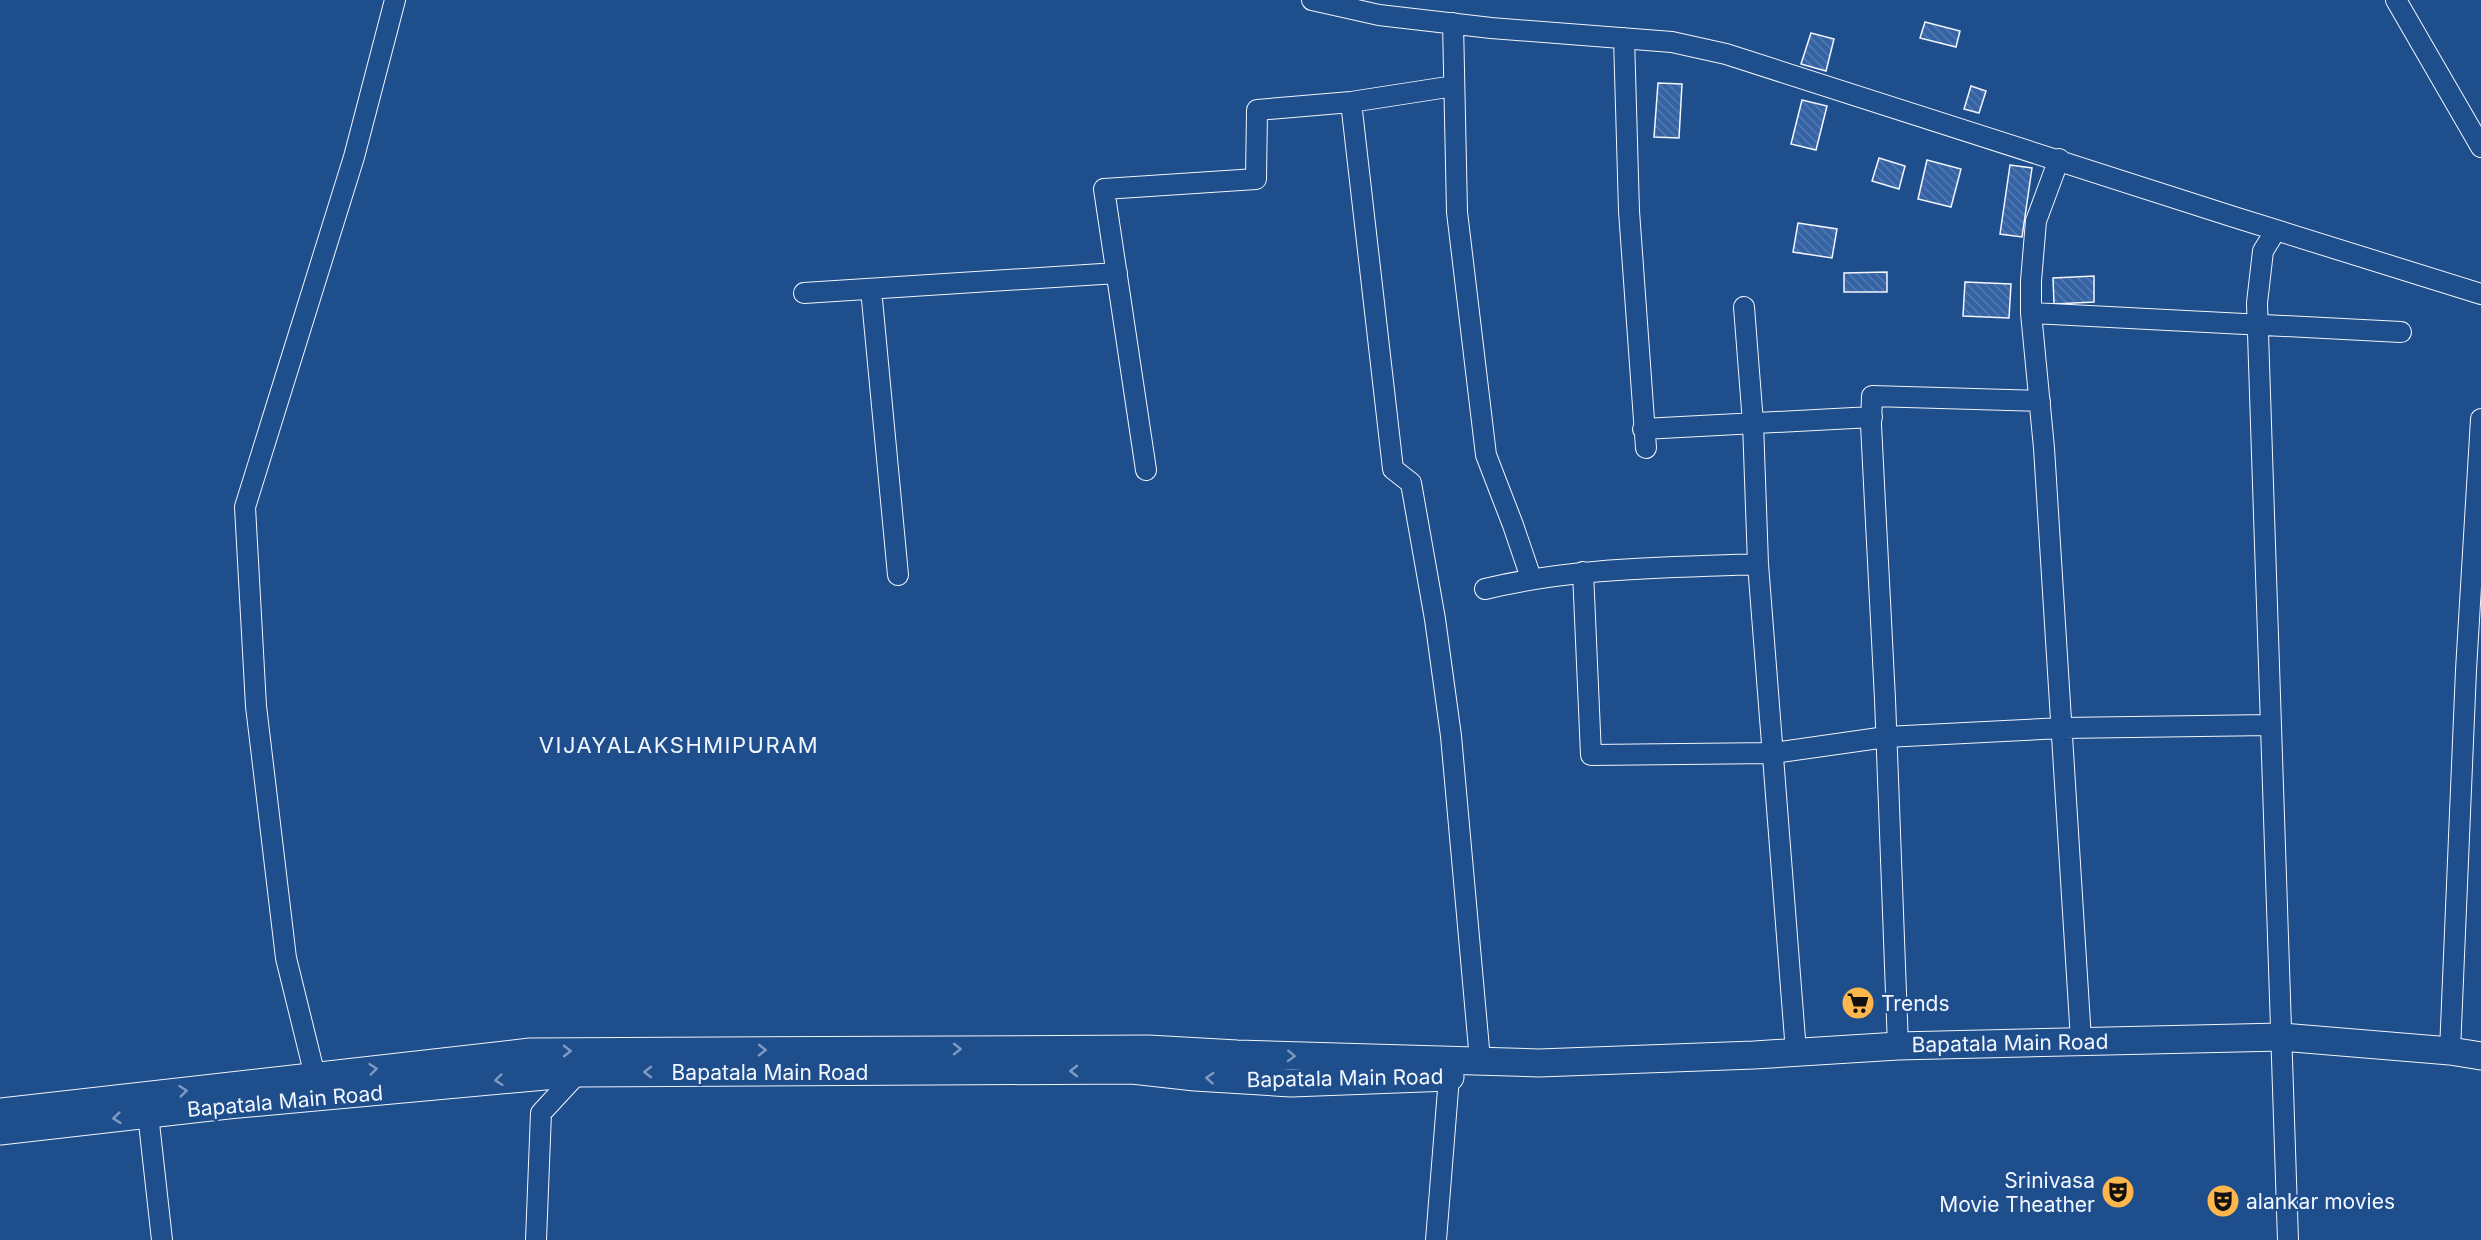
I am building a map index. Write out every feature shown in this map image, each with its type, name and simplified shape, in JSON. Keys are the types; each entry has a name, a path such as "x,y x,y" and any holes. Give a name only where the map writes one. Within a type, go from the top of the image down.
{"main road":[{"name":"Bapatala Main Road","path":"0,1131 148,1114 578,1073 1132,1070 1195,1077 1291,1083 1447,1068 1480,1060 1539,1063 1898,1046 2281,1037 2450,1051 2481,1056"},
{"name":"Bapatala Main Road","path":"0,1112 530,1052 1148,1049 1447,1068 1505,1075 1539,1063"}],"street":[{"path":"315,1076 286,958 255,706 245,507 354,157 395,0"},
{"path":"1312,0 1379,15 1672,42 1726,54 2481,294"},
{"path":"2396,0 2481,147"},
{"path":"1453,23 1457,212 1486,455 1531,578"},
{"path":"1624,38 1629,211 1644,439 1753,423 1872,417"},
{"path":"1146,470 1104,189 1256,179 1257,110 1351,102 1455,86"},
{"path":"1351,102 1394,469 1410,483 1435,619 1451,736 1480,1060"},
{"path":"2058,159 2036,220 2031,313 2044,448 2081,1040"},
{"path":"2276,230 2263,251 2257,303 2288,1240"},
{"path":"804,293 1116,273"},
{"path":"871,289 898,575"},
{"path":"1744,307 1753,423 1758,564 1796,1052"},
{"path":"2031,313 2401,332"},
{"path":"1898,1046 1872,396 2040,401"},
{"path":"2450,1051 2474,672 2481,420"},
{"path":"1485,589 1531,578 1583,572 1758,564"},
{"path":"1583,572 1590,755 1773,753 1886,737 2062,728 2270,725"},
{"path":"1436,1240 1447,1068"},
{"path":"536,1240 541,1113 578,1073"},
{"path":"148,1114 162,1240"}],"building":[{"path":"1925,22 1960,31 1956,47 1920,38"},
{"path":"1811,33 1834,39 1826,71 1801,64"},
{"path":"1658,83 1682,84 1679,138 1654,137"},
{"path":"1971,86 1986,91 1979,113 1964,109"},
{"path":"1802,100 1827,106 1816,150 1791,144"},
{"path":"1879,158 1905,166 1899,189 1872,181"},
{"path":"1927,160 1961,169 1951,207 1918,199"},
{"path":"2010,165 2032,168 2022,237 2000,234"},
{"path":"1798,223 1837,229 1832,258 1793,252"},
{"path":"1887,272 1887,292 1844,292 1844,273"},
{"path":"2094,276 2094,302 2054,304 2053,278"},
{"path":"1965,282 2011,284 2009,318 1963,316"}],"place":[{"name":"Trends","path":"1858,1003"},
{"name":"Srinivasa Movie Theather","path":"2118,1192"},
{"name":"alankar movies","path":"2223,1201"}],"district":[{"name":"VIJAYALAKSHMIPURAM","path":"679,745"}]}
